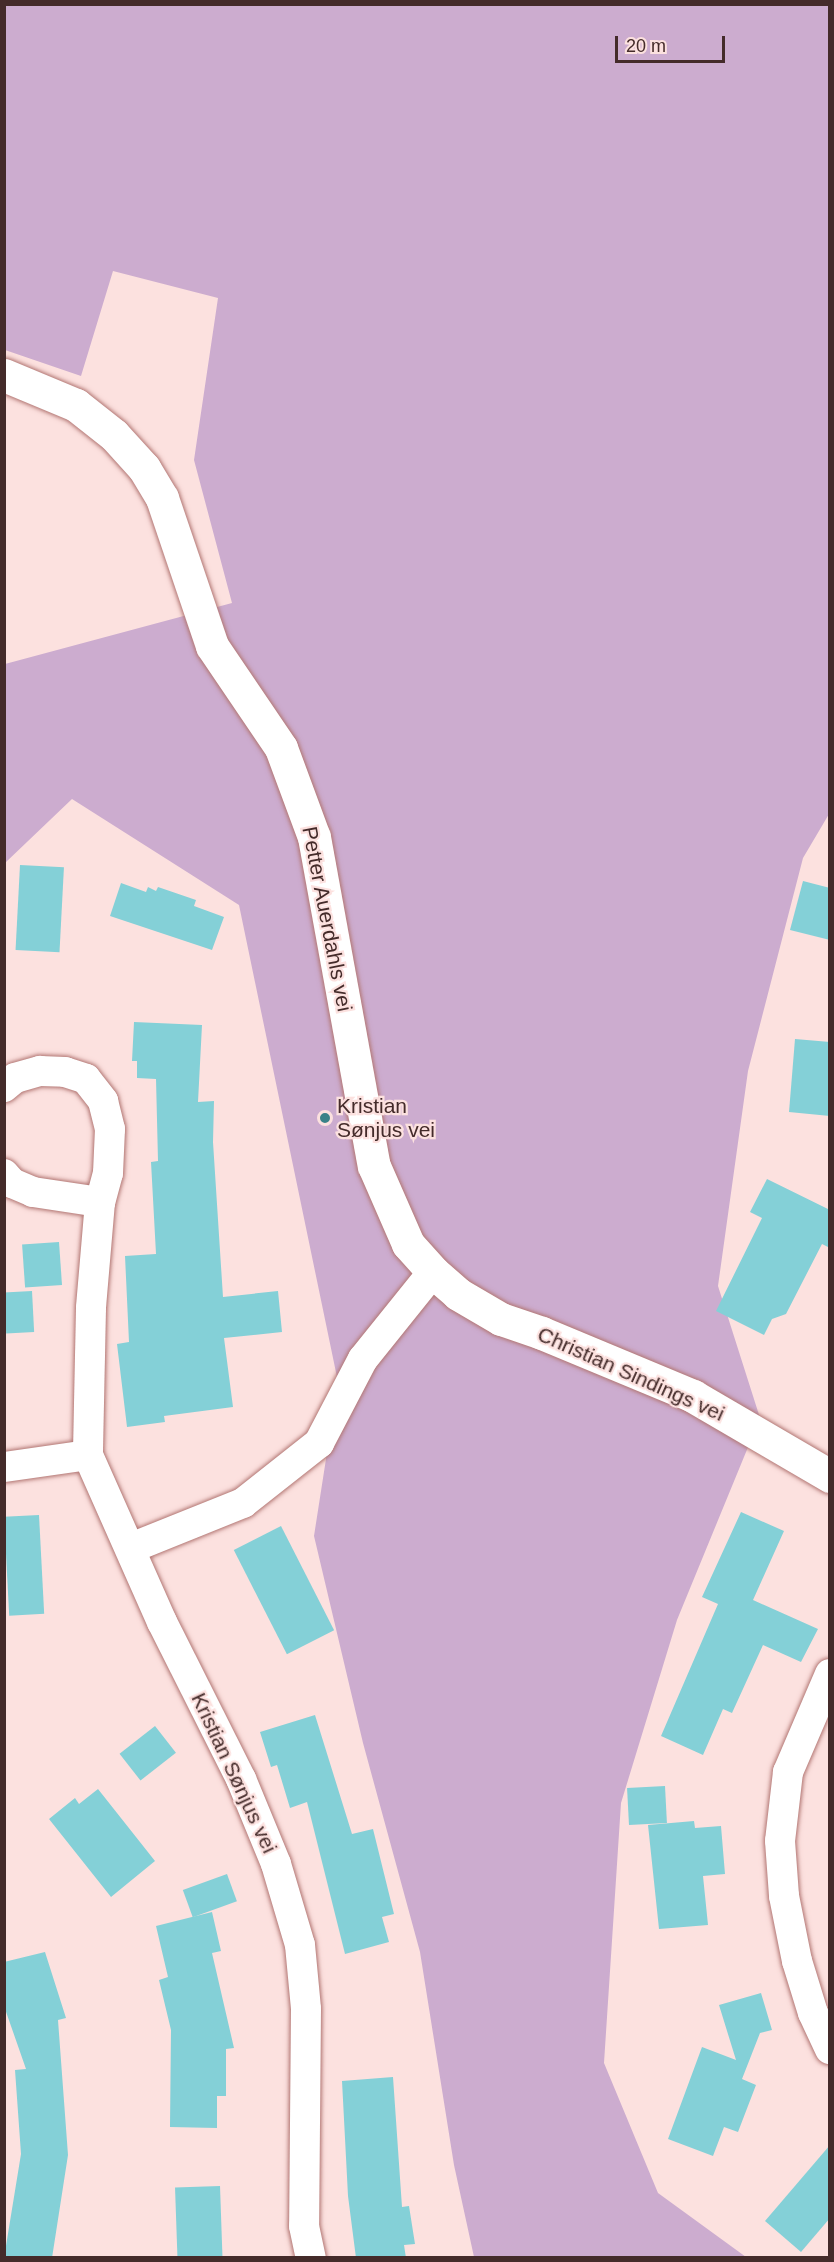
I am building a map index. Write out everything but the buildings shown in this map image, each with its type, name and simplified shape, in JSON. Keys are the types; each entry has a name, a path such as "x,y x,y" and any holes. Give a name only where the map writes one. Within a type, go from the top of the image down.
{"street":[{"name":"Petter Auerdahls vei","path":"4,375 76,405 114,435 144,468 162,498 212,646 281,748 295,781 314,837 374,1166 408,1244 433,1272"},
{"name":"Kristian Sønjus vei","path":"4,1087 15,1078 40,1071 65,1072 86,1079 103,1101 110,1129 108,1173 100,1202 91,1308 88,1455 131,1548 162,1623 241,1779 276,1864 300,1945 306,2009 304,2226 311,2258"},
{"path":"4,1174 12,1183 33,1192 100,1202"},
{"name":"Christian Sindings vei","path":"433,1272 458,1294 501,1319 542,1333 693,1396 830,1476"},
{"path":"131,1548 243,1503 319,1443 363,1359 433,1272"},
{"path":"4,1467 88,1455"},
{"path":"830,1674 788,1772 780,1840 784,1896 797,1961 813,2013 830,2049"}],"shaded area":[{"path":"5,5 829,5 829,814 803,858 748,1071 718,1286 760,1418 677,1620 621,1803 604,2063 658,2193 746,2257 474,2257 454,2165 420,1952 363,1743 314,1536 338,1382 239,905 72,799 5,863 5,664 232,603 194,460 218,298 113,271 81,376 5,350"}],"place":[{"name":"Kristian Sønjus vei","path":"325,1118"}]}
